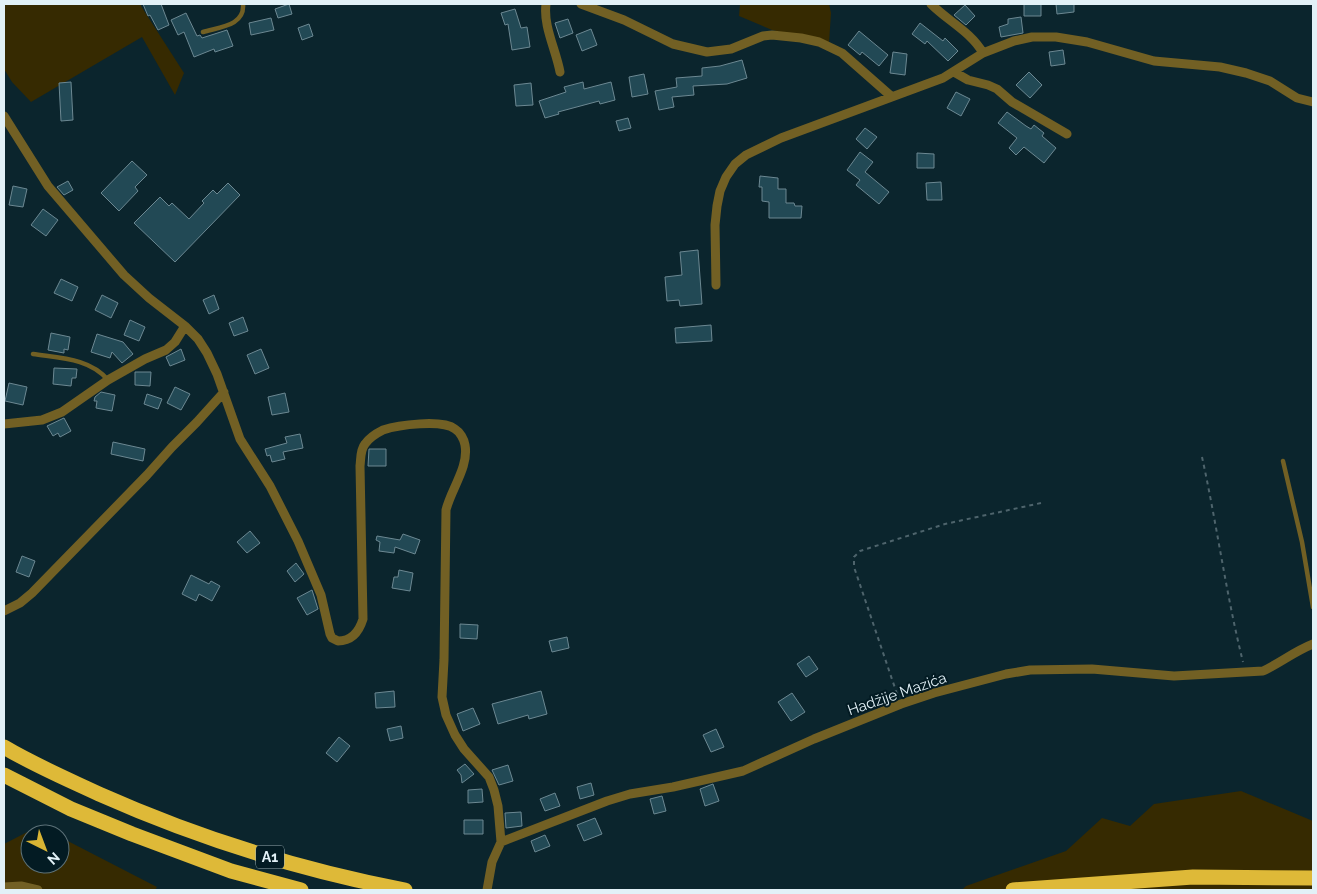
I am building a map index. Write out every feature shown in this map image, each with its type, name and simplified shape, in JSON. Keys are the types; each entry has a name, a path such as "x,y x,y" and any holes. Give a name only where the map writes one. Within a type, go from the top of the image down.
{"highway":[{"name":"A1","path":"4,747 61,777 138,811 224,844 298,866 366,883 406,890"},
{"name":"A1","path":"4,775 71,810 132,834 231,871 301,890"},
{"path":"1014,890 1193,877 1313,878"}],"street":[{"path":"546,4 548,28 560,72"},
{"path":"581,4 624,20 673,44 707,52 731,49 763,36 772,35 793,36 819,42 842,53 892,97"},
{"path":"931,4 978,43 984,53"},
{"path":"716,285 715,224 717,206 723,184 735,164 759,147 931,83 954,72 984,53 1014,41 1032,37 1056,37 1087,42 1154,61 1220,67 1270,81 1297,98 1313,102"},
{"path":"954,72 968,80 997,89 1020,107 1067,134"},
{"path":"4,116 48,186 124,275 149,298 185,326 198,339 207,353 218,374 240,440 270,486 298,541 321,595 330,634 338,642 351,638 358,632 363,619 360,466 364,445 384,430 403,426 446,425 454,428 460,435 465,445 463,468 448,499 446,510 442,697 446,715 455,735 464,749 489,776 498,806 501,842 492,862 487,890"},
{"path":"4,424 42,420 62,412 108,380 145,359 166,350 175,342 185,326"},
{"path":"4,611 20,603 32,593 198,422 224,392"},
{"name":"Hadžije Mazića","path":"501,842 622,797 743,771 814,739 901,704 977,682 1030,670 1110,670 1174,676 1246,672 1267,669 1313,644"},
{"path":"4,887 22,886 38,890"}],"lane":[{"path":"203,32 233,24 244,9 243,4"},
{"path":"33,354 80,362 100,371 108,380"},
{"path":"1283,461 1300,532 1313,607"}],"path":[{"path":"1202,457 1214,508 1227,589 1246,672"},
{"path":"901,704 854,567 854,557 860,551 945,524 1040,503"}],"shaded area":[{"path":"4,4 141,4 184,73 175,95 142,37 31,102 12,82 4,69"},
{"path":"740,4 829,4 831,13 829,43 772,30 739,16"},
{"path":"1241,791 1313,821 1313,890 962,890 966,886 1066,851 1102,818 1130,826 1154,804"},
{"path":"20,836 20,874 70,874 70,842 157,887 155,890 4,890 4,844"}],"building":[{"path":"143,4 161,4 169,25 158,30 150,15 148,16"},
{"path":"289,4 292,14 278,18 275,9"},
{"path":"1024,4 1041,4 1041,16 1024,16"},
{"path":"1056,4 1074,4 1074,12 1057,14"},
{"path":"965,5 975,16 966,25 954,15"},
{"path":"515,9 521,28 527,27 530,47 512,50 508,24 505,25 501,13"},
{"path":"186,13 197,36 200,35 202,38 227,30 233,46 215,52 214,49 194,57 184,32 178,35 171,20"},
{"path":"1021,17 1023,33 1001,37 999,27 1008,24 1008,19"},
{"path":"271,18 274,30 251,35 249,23"},
{"path":"568,19 573,33 560,38 555,23"},
{"path":"920,23 943,41 945,38 958,51 948,61 927,41 925,44 912,34"},
{"path":"309,24 313,36 302,40 298,28"},
{"path":"591,29 597,45 582,51 576,35"},
{"path":"859,31 888,55 879,66 862,52 860,55 848,45"},
{"path":"1063,50 1065,64 1051,66 1049,52"},
{"path":"893,52 907,54 905,75 890,73"},
{"path":"742,60 747,78 727,84 693,86 694,95 672,97 674,107 659,110 655,91 677,87 676,78 702,76 702,68 720,66"},
{"path":"1029,72 1042,85 1030,98 1016,85"},
{"path":"644,74 648,94 632,97 629,77"},
{"path":"71,82 73,120 61,121 59,83"},
{"path":"583,82 584,89 611,82 615,100 600,104 599,101 558,112 559,114 545,118 539,101 566,92 564,87"},
{"path":"531,83 533,105 516,106 514,85"},
{"path":"956,92 970,99 961,116 947,108"},
{"path":"1007,112 1031,129 1034,125 1044,133 1042,136 1056,148 1044,163 1024,147 1016,155 1009,148 1017,138 998,123"},
{"path":"628,118 631,128 619,131 616,121"},
{"path":"865,128 877,137 867,149 856,139"},
{"path":"860,152 873,162 865,172 889,192 879,204 856,185 860,180 847,170"},
{"path":"917,153 934,154 934,168 917,168"},
{"path":"132,161 147,175 135,187 138,191 119,211 101,193"},
{"path":"760,176 778,178 778,189 786,189 786,203 802,206 801,218 769,218 769,202 762,201 762,187 759,187"},
{"path":"68,181 73,190 64,195 57,187"},
{"path":"941,182 942,200 927,200 926,183"},
{"path":"228,183 240,195 175,262 134,223 160,197 169,206 172,203 189,219 213,190 217,194"},
{"path":"13,186 27,189 23,207 9,205"},
{"path":"43,209 58,220 46,236 31,225"},
{"path":"698,250 702,304 680,306 679,300 667,301 665,277 682,275 680,252"},
{"path":"61,279 78,287 72,301 54,293"},
{"path":"102,295 118,303 111,318 95,310"},
{"path":"214,295 219,309 209,314 203,300"},
{"path":"243,317 248,331 234,336 229,323"},
{"path":"130,320 145,327 139,341 124,335"},
{"path":"711,325 712,341 676,343 675,328"},
{"path":"51,333 70,337 68,350 64,349 64,353 48,350"},
{"path":"97,334 123,342 133,354 122,363 112,352 110,358 91,352"},
{"path":"181,349 185,360 170,366 166,357"},
{"path":"261,349 269,368 255,374 247,355"},
{"path":"54,368 77,369 76,378 72,378 71,386 53,384"},
{"path":"135,372 151,372 150,386 135,385"},
{"path":"9,383 27,387 23,405 5,401"},
{"path":"175,387 190,394 181,410 167,403"},
{"path":"101,392 115,395 112,411 96,408 97,401 94,401 95,397"},
{"path":"285,393 289,412 272,415 268,397"},
{"path":"147,394 162,399 158,409 144,404"},
{"path":"64,418 71,431 60,437 58,433 53,436 47,426"},
{"path":"300,434 303,448 283,452 285,459 272,462 270,455 267,456 265,449 287,443 285,437"},
{"path":"113,442 145,449 143,461 111,454"},
{"path":"369,449 386,449 386,466 368,466"},
{"path":"250,531 260,543 247,553 237,542"},
{"path":"403,534 420,540 415,554 395,547 394,553 379,551 380,542 376,540 377,536 400,540"},
{"path":"22,556 35,561 29,577 16,572"},
{"path":"296,563 304,574 295,582 287,571"},
{"path":"399,570 413,573 410,591 392,588 394,577 398,577"},
{"path":"191,575 209,584 211,581 220,586 212,601 199,594 196,601 182,594"},
{"path":"312,590 318,609 307,615 297,598"},
{"path":"460,624 478,625 477,639 460,638"},
{"path":"567,637 569,648 552,652 549,641"},
{"path":"809,656 818,669 806,677 797,664"},
{"path":"394,691 395,707 376,708 375,693"},
{"path":"541,691 547,714 529,719 528,715 498,724 492,704"},
{"path":"792,693 805,712 791,721 778,702"},
{"path":"473,708 480,724 463,731 457,714"},
{"path":"401,726 403,738 390,741 387,729"},
{"path":"716,729 724,747 711,752 703,735"},
{"path":"339,737 350,746 337,762 326,753"},
{"path":"465,764 474,774 462,783 461,775 457,770"},
{"path":"508,765 513,781 499,785 492,770"},
{"path":"591,783 594,795 580,799 577,787"},
{"path":"713,784 719,801 705,806 700,789"},
{"path":"482,789 483,802 468,803 468,790"},
{"path":"555,793 560,806 545,811 540,799"},
{"path":"662,796 666,811 654,814 650,799"},
{"path":"521,812 522,826 506,828 505,813"},
{"path":"595,818 602,834 584,841 577,825"},
{"path":"464,820 483,820 483,834 464,834"},
{"path":"545,835 550,846 535,852 531,841"}]}
